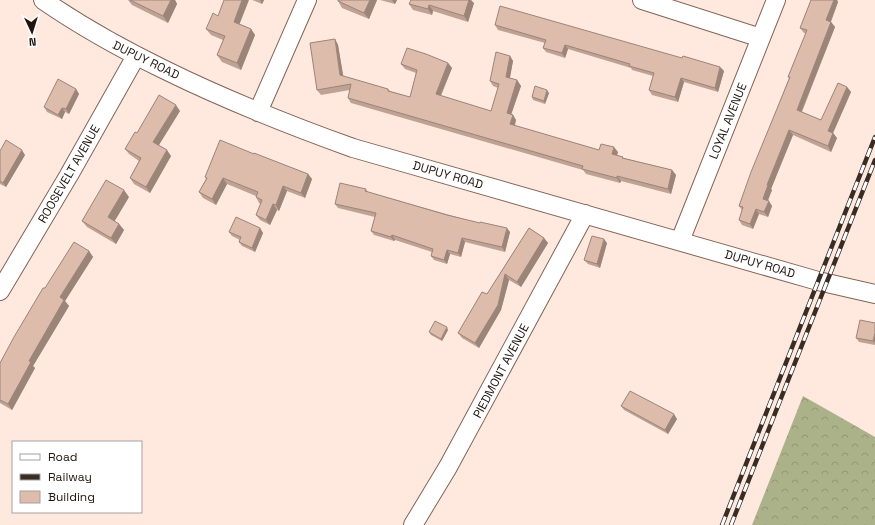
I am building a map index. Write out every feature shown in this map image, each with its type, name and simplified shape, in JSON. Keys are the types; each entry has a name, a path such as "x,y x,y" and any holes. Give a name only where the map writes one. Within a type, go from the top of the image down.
{"street":[{"name":"DUPUY ROAD","path":"43,0 112,44 202,88 258,112 353,148 818,281 875,294"},
{"path":"258,112 307,0"},
{"path":"642,0 761,38"},
{"name":"LOYAL AVENUE","path":"680,241 776,0"},
{"name":"ROOSEVELT AVENUE","path":"0,291 69,175 136,56"},
{"name":"PIEDMONT AVENUE","path":"413,525 448,467 585,214"}],"green space":[{"path":"803,396 875,437 875,525 752,525"}],"building":[{"path":"130,0 171,0 163,16"},
{"path":"224,0 242,0 234,22 251,29 237,63 217,55 225,36 206,29 213,13 218,16"},
{"path":"338,0 370,0 364,13"},
{"path":"411,0 469,0 464,16 429,5 428,9 409,4"},
{"path":"811,0 834,0 826,20 831,22 797,110 821,120 838,83 847,87 828,131 833,133 828,146 789,130 763,199 769,201 764,212 756,209 750,224 739,220 743,207 739,206 807,30 800,28"},
{"path":"500,6 682,58 683,56 720,67 715,88 681,78 675,97 649,90 654,73 629,66 630,64 565,45 562,53 543,48 546,40 495,25"},
{"path":"335,39 340,75 410,97 417,70 401,64 407,48 448,63 436,94 491,111 499,84 490,81 496,52 510,56 506,77 517,80 507,113 513,115 510,124 599,150 601,144 614,147 612,154 623,157 622,158 672,170 668,189 582,169 583,166 348,98 351,84 317,90 310,43"},
{"path":"58,79 76,89 66,109 62,108 58,115 44,107"},
{"path":"535,86 547,90 544,101 532,97"},
{"path":"159,95 176,105 153,142 167,150 146,187 130,178 141,158 125,149 135,132 137,133"},
{"path":"6,140 22,150 3,183 0,181 0,151"},
{"path":"220,140 308,174 301,193 283,186 276,205 273,204 266,220 256,215 262,200 256,197 258,192 223,178 212,199 199,192 207,178 205,177"},
{"path":"106,180 124,190 108,217 119,224 111,238 82,221"},
{"path":"340,183 366,189 365,191 447,215 507,228 502,247 462,238 458,253 447,250 444,260 431,256 433,249 392,235 391,237 371,231 376,213 335,204"},
{"path":"236,217 260,228 252,248 239,242 241,237 229,232"},
{"path":"529,228 544,238 517,282 505,274 498,305 475,343 458,333 482,292 487,294"},
{"path":"592,236 604,239 597,264 584,260"},
{"path":"74,242 89,251 60,297 64,300 29,361 31,362 8,404 0,400 0,363 43,288 45,288"},
{"path":"860,320 875,323 873,341 856,338"},
{"path":"435,321 447,327 441,339 429,332"},
{"path":"630,391 674,414 665,430 621,406"}],"railway":[{"path":"722,525 875,137"},
{"path":"731,525 875,160"}]}
